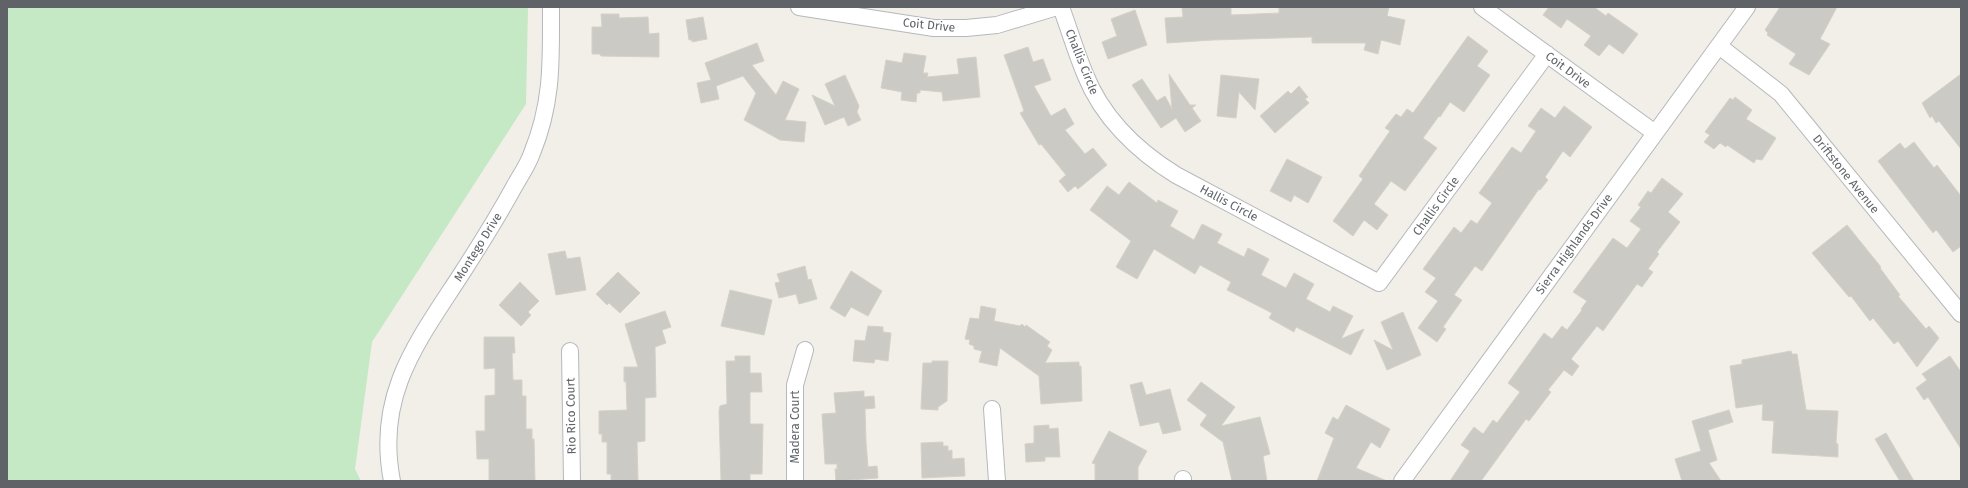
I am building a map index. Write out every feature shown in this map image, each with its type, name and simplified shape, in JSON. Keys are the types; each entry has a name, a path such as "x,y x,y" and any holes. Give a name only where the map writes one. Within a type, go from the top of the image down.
{"street":[{"name":"Montego Drive","path":"392,481 388,429 395,396 410,355 499,214 532,154 544,120 551,81 552,7"},
{"name":"Coit Drive","path":"799,7 934,28 966,28 997,25 1058,7"},
{"name":"Challis Circle","path":"1061,7 1085,75 1098,101 1131,142 1160,165"},
{"name":"Coit Drive","path":"1482,7 1655,133"},
{"name":"Sierra Highlands Drive","path":"1402,481 1747,7"},
{"name":"Driftstone Avenue","path":"1719,46 1781,94 1961,314"},
{"name":"Challis Circle","path":"1298,240 1379,283 1547,54"},
{"name":"Hallis Circle","path":"1160,165 1298,240"},
{"name":"Madera Court","path":"795,481 795,385 804,350"},
{"name":"Rio Rico Court","path":"570,351 572,481"},
{"path":"992,409 997,481"}],"green space":[{"path":"7,7 528,7 526,104 372,342 355,469 361,481 7,481"}],"building":[{"path":"1182,7 1231,7 1231,15 1279,13 1279,7 1389,7 1387,16 1405,20 1400,45 1381,40 1378,54 1364,50 1366,43 1312,43 1312,37 1167,43 1165,18 1183,17"},
{"path":"1549,7 1594,7 1606,16 1608,13 1638,34 1623,54 1609,44 1599,56 1584,45 1591,36 1567,19 1561,28 1543,15"},
{"path":"1780,7 1837,7 1820,39 1830,44 1809,75 1789,64 1796,54 1767,35 1768,33 1765,30"},
{"path":"1135,10 1147,45 1108,59 1102,42 1117,36 1111,19"},
{"path":"601,14 619,14 619,18 648,17 649,34 659,33 659,57 601,56 600,54 592,54 592,27 602,27"},
{"path":"703,17 707,39 692,42 692,40 689,40 686,20"},
{"path":"1468,36 1488,51 1477,66 1490,75 1464,112 1450,102 1440,117 1439,116 1423,138 1437,148 1405,191 1391,181 1374,204 1388,215 1377,230 1364,220 1353,236 1333,221 1363,179 1359,176 1390,131 1385,128 1396,114 1401,117 1407,109 1413,113"},
{"path":"757,43 764,61 752,65 776,95 783,81 799,89 785,120 806,122 804,142 780,140 744,120 756,93 743,76 716,86 719,99 701,103 697,83 711,80 705,63"},
{"path":"1028,47 1033,62 1043,59 1051,80 1034,86 1051,116 1065,108 1074,124 1065,130 1085,154 1093,148 1107,165 1078,189 1075,186 1068,192 1059,181 1066,175 1041,144 1039,145 1020,113 1024,111 1004,55"},
{"path":"904,53 926,56 923,73 928,73 927,77 959,74 957,59 976,57 980,97 943,101 942,92 920,90 920,93 917,93 916,102 901,100 902,92 881,88 886,60 902,63"},
{"path":"1169,74 1190,105 1196,105 1192,108 1201,121 1185,132 1176,118 1161,128 1132,85 1142,79 1157,101 1165,96 1172,109"},
{"path":"1961,74 1961,149 1939,121 1936,123 1932,116 1930,118 1922,103"},
{"path":"845,75 859,106 857,112 861,120 848,126 844,117 825,125 812,95 835,106 825,84"},
{"path":"1221,75 1259,79 1255,110 1239,92 1236,118 1217,116"},
{"path":"1299,86 1308,97 1305,99 1309,103 1275,133 1260,116 1288,91 1291,94"},
{"path":"1735,97 1752,110 1746,119 1776,138 1762,160 1756,159 1754,163 1727,145 1726,147 1720,143 1714,149 1704,142 1710,135 1705,132 1730,98 1733,100"},
{"path":"1564,106 1592,127 1570,157 1563,151 1545,177 1548,180 1540,190 1539,189 1482,271 1475,266 1454,295 1462,300 1443,327 1446,329 1437,342 1418,328 1438,301 1425,292 1436,278 1423,269 1454,227 1461,233 1471,220 1477,224 1492,203 1479,193 1512,147 1521,153 1536,131 1528,126 1541,108 1555,118"},
{"path":"1914,142 1934,168 1937,165 1961,196 1961,246 1953,252 1936,230 1933,233 1878,161 1900,143 1905,149"},
{"path":"1287,159 1322,177 1308,203 1294,195 1291,202 1270,191"},
{"path":"1662,178 1683,194 1668,212 1680,222 1657,252 1659,254 1648,269 1653,272 1642,287 1637,284 1603,331 1597,326 1571,359 1579,366 1572,376 1564,370 1548,390 1551,392 1529,421 1526,419 1481,481 1450,481 1470,451 1461,445 1474,427 1483,434 1493,420 1497,423 1520,392 1508,383 1544,333 1552,339 1562,326 1567,330 1582,310 1581,309 1587,301 1573,292 1613,238 1627,248 1641,229 1630,221 1641,207 1638,205 1648,191 1651,193"},
{"path":"1129,182 1157,203 1158,200 1178,211 1170,226 1194,240 1202,224 1222,234 1217,243 1244,257 1248,248 1269,259 1261,275 1286,288 1294,273 1314,284 1306,299 1330,312 1333,306 1353,316 1341,339 1364,329 1351,355 1296,327 1294,332 1269,318 1272,313 1227,290 1231,282 1200,265 1195,274 1154,249 1137,279 1116,267 1131,241 1090,210 1107,186 1119,195"},
{"path":"1847,225 1881,267 1880,268 1900,295 1898,296 1926,329 1929,326 1939,338 1917,367 1898,341 1894,344 1873,318 1870,321 1851,296 1849,297 1812,253"},
{"path":"565,251 567,259 580,257 586,290 556,295 548,254"},
{"path":"805,266 808,280 811,279 817,299 799,304 796,294 779,298 775,283 780,282 777,274"},
{"path":"851,271 882,291 868,316 851,307 845,317 830,308"},
{"path":"618,272 640,293 620,313 609,303 607,305 596,294"},
{"path":"520,282 539,301 528,312 531,315 521,326 499,305"},
{"path":"730,290 772,300 764,335 721,326"},
{"path":"981,306 996,309 994,321 1020,326 1022,324 1025,327 1026,325 1050,342 1047,346 1052,350 1045,363 1079,362 1079,366 1081,366 1082,401 1041,404 1039,376 1000,348 997,366 979,362 982,351 974,349 974,346 969,344 970,340 965,339 970,318 979,319"},
{"path":"665,311 671,327 662,330 666,343 655,347 656,397 645,398 645,441 637,442 638,481 611,481 611,474 607,474 607,442 602,442 602,434 599,434 599,411 627,410 624,367 638,367 625,324"},
{"path":"1403,312 1421,355 1387,370 1374,340 1393,350 1381,322"},
{"path":"868,326 883,327 883,332 891,333 888,361 875,359 874,363 853,361 855,340 865,341"},
{"path":"484,337 514,337 515,353 512,353 513,380 522,380 522,396 526,396 526,429 532,429 532,439 534,439 535,481 489,481 489,459 477,459 476,431 485,431 485,396 495,395 495,368 484,369"},
{"path":"1791,351 1792,354 1797,354 1806,410 1838,411 1836,443 1838,444 1838,457 1772,453 1774,421 1762,420 1763,404 1736,408 1730,366 1742,364 1742,360"},
{"path":"735,356 750,356 750,373 761,373 762,392 750,392 750,424 763,424 762,474 750,474 750,481 721,481 719,411 720,406 727,404 726,361 735,361"},
{"path":"1950,356 1961,372 1961,449 1928,397 1924,400 1916,388 1927,380 1922,374"},
{"path":"932,361 948,361 947,401 938,407 938,410 921,409 923,363 932,363"},
{"path":"1142,382 1146,395 1170,389 1181,430 1163,434 1159,422 1140,426 1130,385"},
{"path":"1201,382 1235,407 1221,426 1260,417 1270,454 1263,456 1267,481 1232,481 1223,442 1200,425 1207,415 1187,400"},
{"path":"864,391 864,397 874,396 875,408 865,409 866,442 868,467 877,466 878,478 836,481 835,469 837,469 837,464 825,464 822,414 836,413 834,393"},
{"path":"1346,405 1390,429 1380,448 1371,442 1356,468 1387,481 1317,481 1334,438 1325,433 1333,417 1338,420"},
{"path":"1729,410 1733,422 1708,430 1717,460 1709,463 1721,481 1682,481 1675,459 1701,451 1692,421"},
{"path":"1049,425 1049,429 1058,428 1060,457 1045,457 1045,461 1026,462 1025,444 1034,443 1034,426"},
{"path":"1109,431 1147,451 1138,467 1138,481 1095,481 1095,464 1092,463"},
{"path":"1886,433 1914,481 1900,481 1875,439"},
{"path":"943,442 943,446 948,446 948,451 952,450 952,459 964,458 965,476 922,478 921,443"}]}
